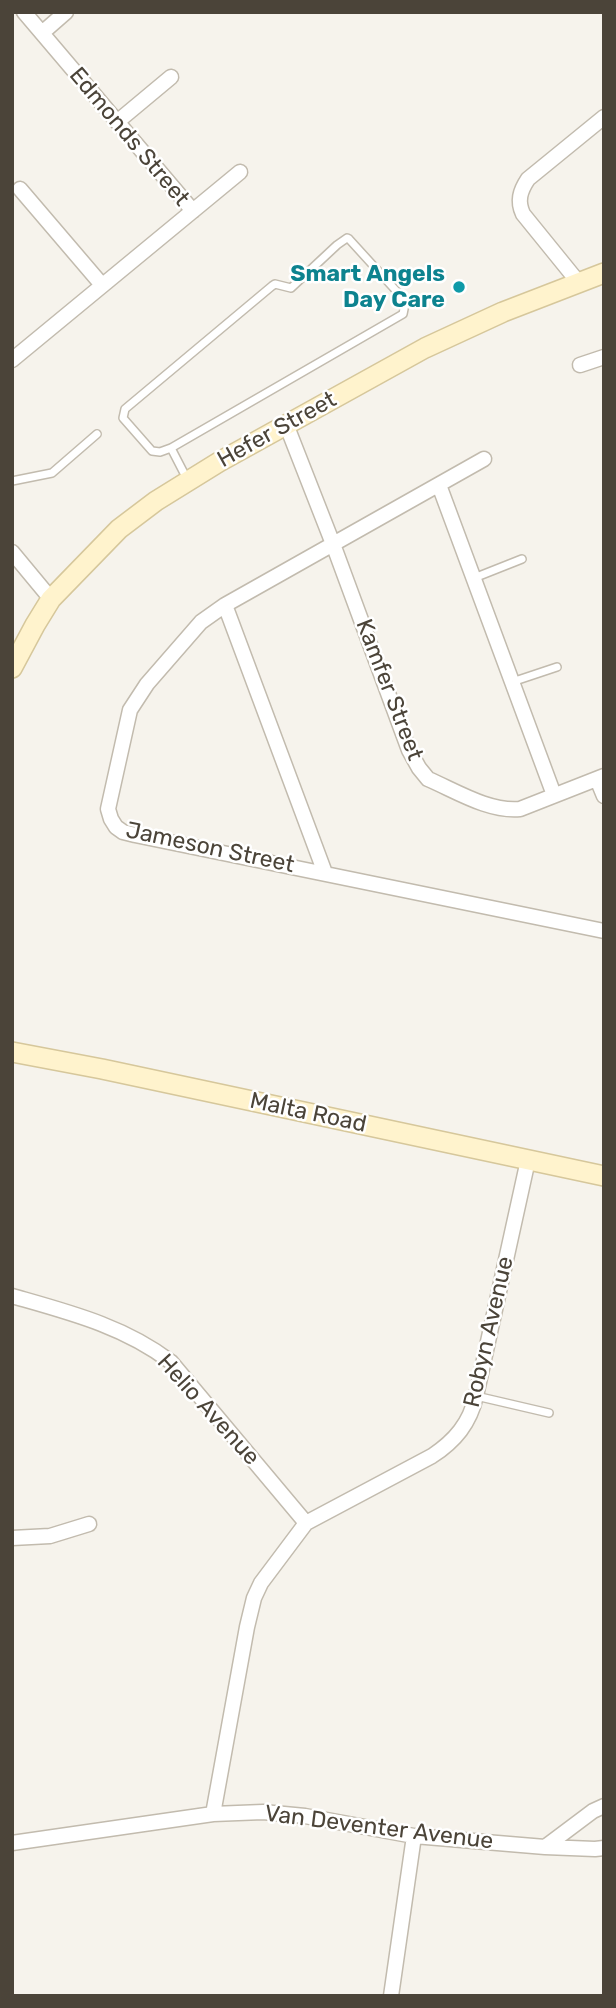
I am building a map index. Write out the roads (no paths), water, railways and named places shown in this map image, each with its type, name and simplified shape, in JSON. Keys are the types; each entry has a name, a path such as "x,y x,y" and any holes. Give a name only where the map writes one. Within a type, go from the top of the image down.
{"street":[{"name":"Edmonds Street","path":"12,360 193,211 24,12"},
{"path":"42,33 65,12"},
{"path":"117,122 171,77"},
{"path":"579,283 523,214 519,204 520,197 528,179 603,121"},
{"path":"193,211 240,172"},
{"path":"20,188 102,285"},
{"name":"Hefer Street","path":"13,665 51,598 120,529 156,501 286,424 465,328 604,273"},
{"path":"580,365 604,357"},
{"name":"Kamfer Street","path":"286,424 409,750 423,775 481,802 507,809 520,809 601,777"},
{"name":"Jameson Street","path":"484,460 225,605 201,622 133,703 127,719 108,808 110,819 123,832 604,932"},
{"path":"439,485 554,795"},
{"path":"12,552 51,598"},
{"path":"225,605 325,873"},
{"path":"601,777 604,796"},
{"name":"Malta Road","path":"12,1052 604,1176"},
{"name":"Robyn Avenue","path":"213,1814 254,1598 269,1571 306,1523 432,1456 446,1447 467,1422 476,1396 528,1160"},
{"name":"Helio Avenue","path":"12,1296 119,1330 154,1349 171,1362 306,1523"},
{"path":"12,1538 50,1536 89,1524"},
{"path":"545,1847 593,1811 604,1806"},
{"name":"Van Deventer Avenue","path":"12,1843 213,1814 263,1812 414,1836 545,1847 604,1847"},
{"path":"391,1996 414,1836"}],"lane":[{"path":"348,238 400,295 405,304 405,312 401,316 171,448 160,452 152,451 123,418 124,410 272,286 275,284 291,288 342,240 348,238"},
{"path":"12,481 52,473 97,434"},
{"path":"171,448 188,480"},
{"path":"474,578 522,559"},
{"path":"512,682 557,667"},
{"path":"476,1396 549,1413"}],"place":[{"name":"Smart Angels Day Care","path":"459,287"}]}
